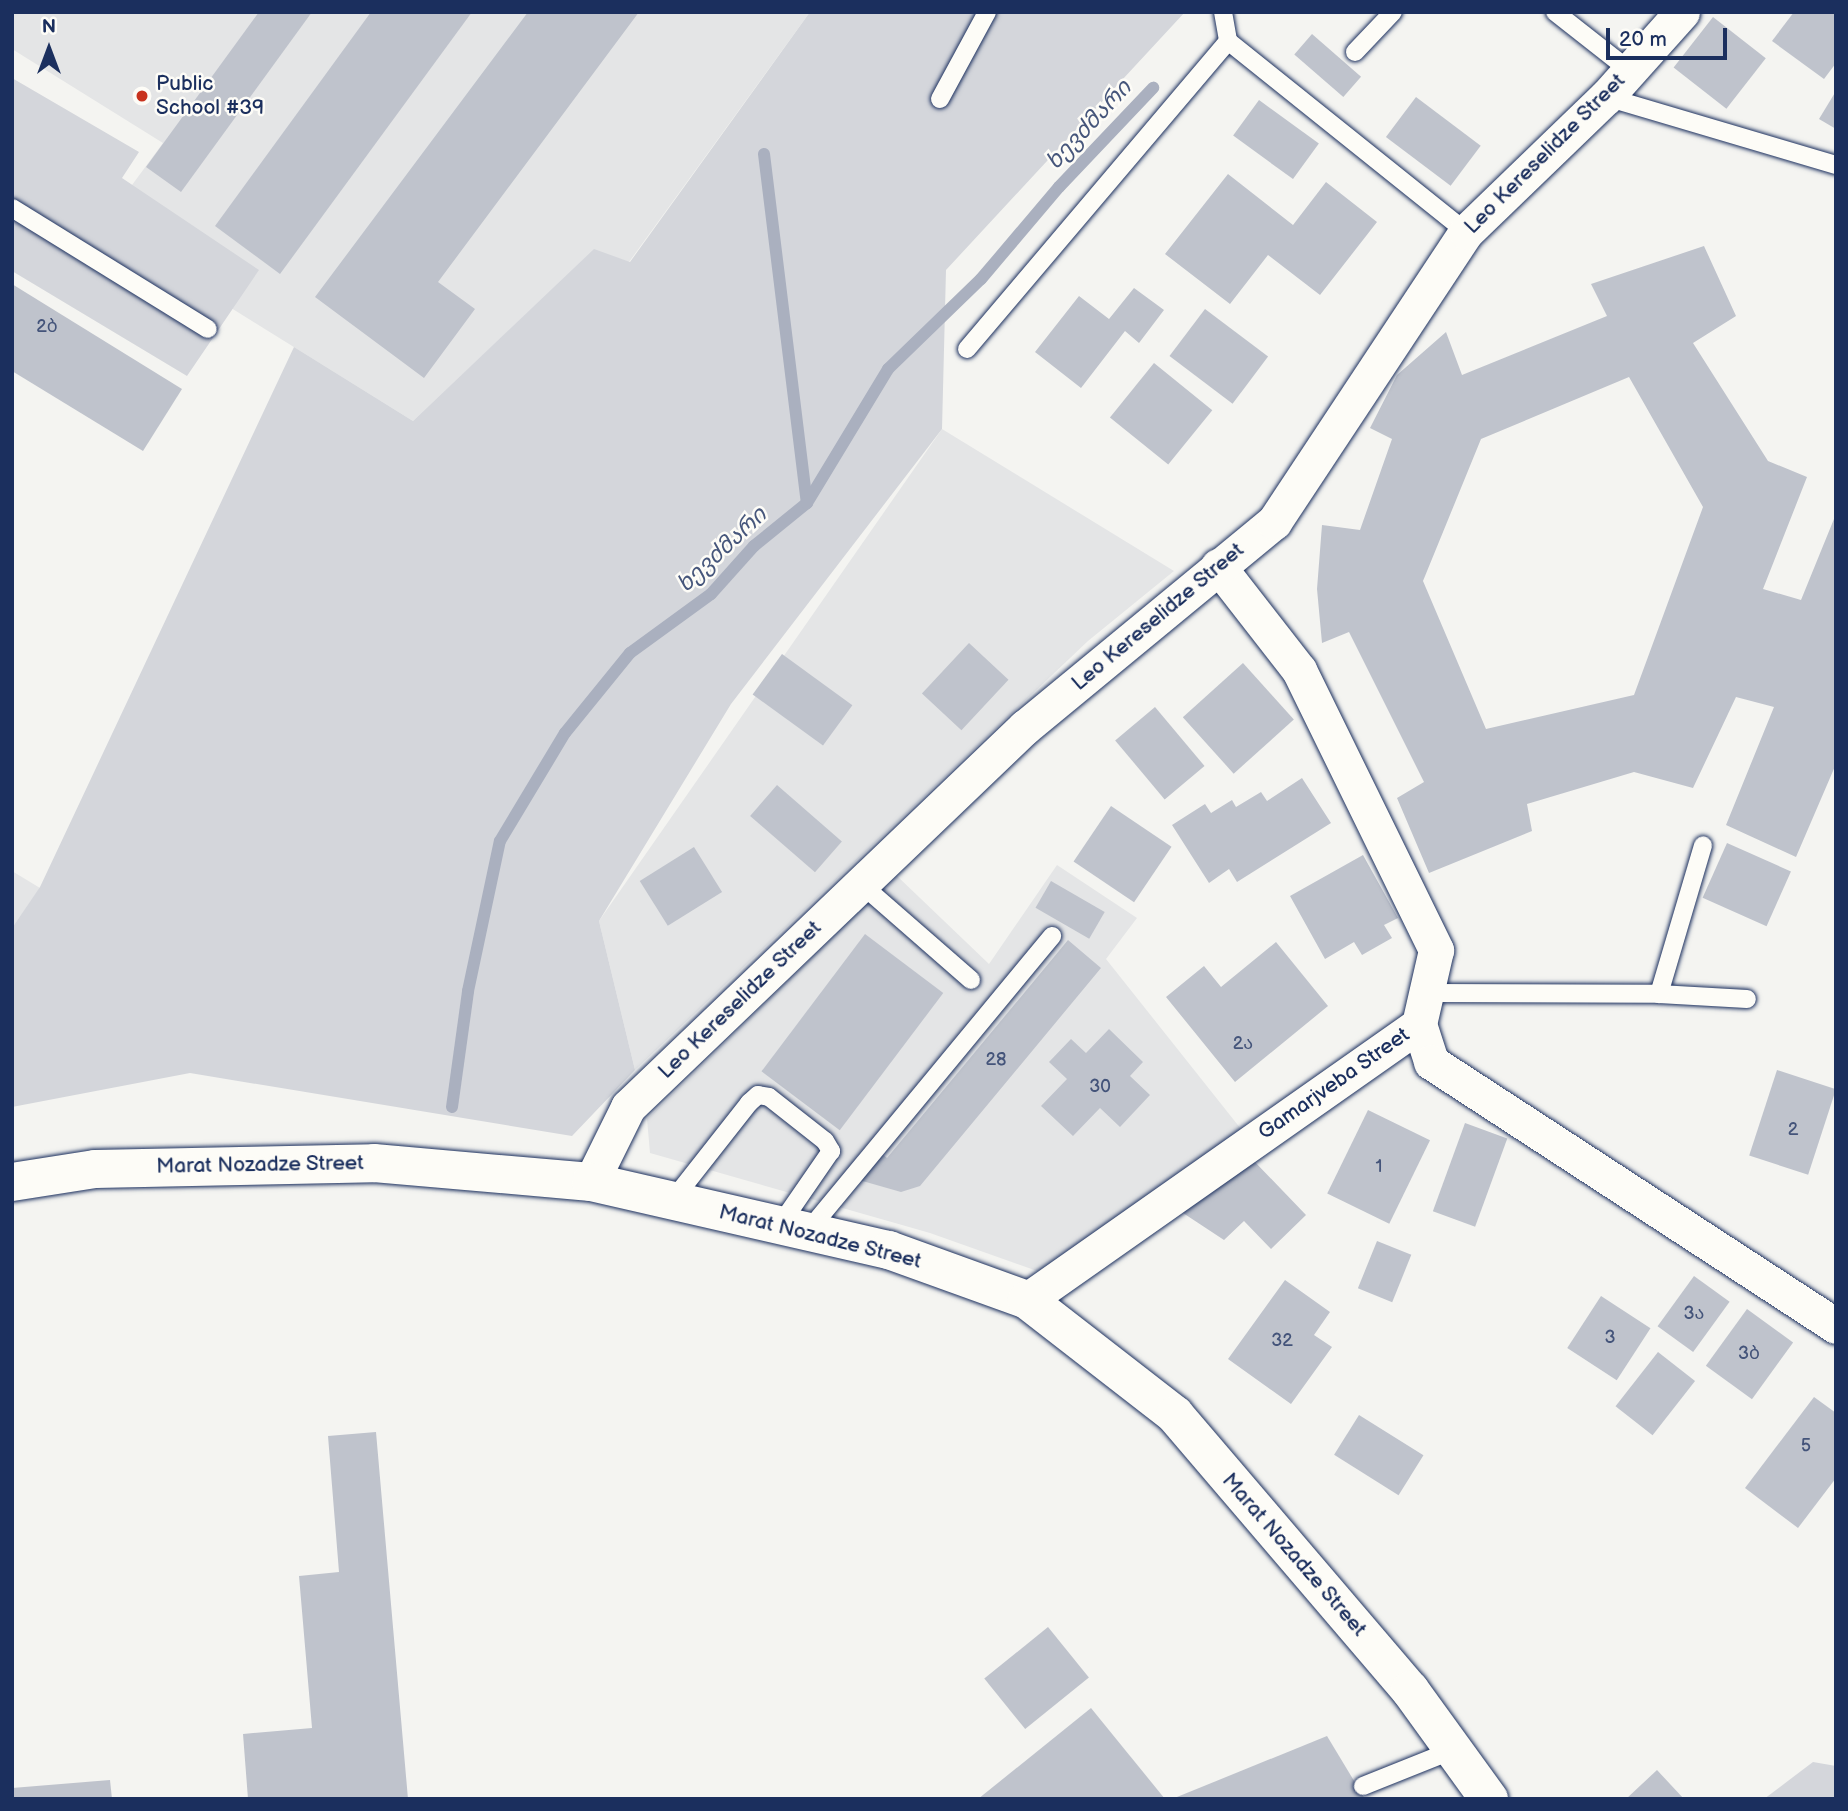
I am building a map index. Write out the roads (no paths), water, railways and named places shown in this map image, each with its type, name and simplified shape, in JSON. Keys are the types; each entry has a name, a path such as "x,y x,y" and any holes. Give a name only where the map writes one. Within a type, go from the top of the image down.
{"street":[{"name":"Leo Kereselidze Street","path":"591,1182 628,1107 1025,727 1274,522 1466,232 1606,97 1682,12"},
{"path":"1218,566 1299,670 1436,950 1423,1008"},
{"name":"Gamarjveba Street","path":"1027,1300 1423,1008 1431,1062 1836,1326"},
{"name":"Marat Nozadze Street","path":"12,1182 95,1169 374,1163 591,1182 889,1250 1027,1300 1175,1415 1410,1690 1489,1799"}],"lane":[{"path":"940,99 986,12"},
{"path":"1223,12 1228,41 1466,232"},
{"path":"1355,52 1393,12"},
{"path":"1555,12 1629,70"},
{"path":"967,349 1228,41"},
{"path":"1606,97 1836,165"},
{"path":"12,208 208,328"},
{"path":"1659,994 1703,845"},
{"path":"861,884 971,980"},
{"path":"794,1228 1052,936"},
{"path":"1423,1008 1659,994 1747,999"},
{"path":"672,1200 749,1103 758,1095 769,1097 825,1141 831,1151 794,1228"},
{"path":"1363,1786 1453,1750"}],"waterway":[{"name":"ხევძმარი","path":"452,1107 468,991 500,841 565,733 630,653 711,594 754,546 807,503 888,369 981,279 1059,187 1153,88"},
{"path":"764,154 807,503"}],"place":[{"name":"Public School #39","path":"142,96"}]}
